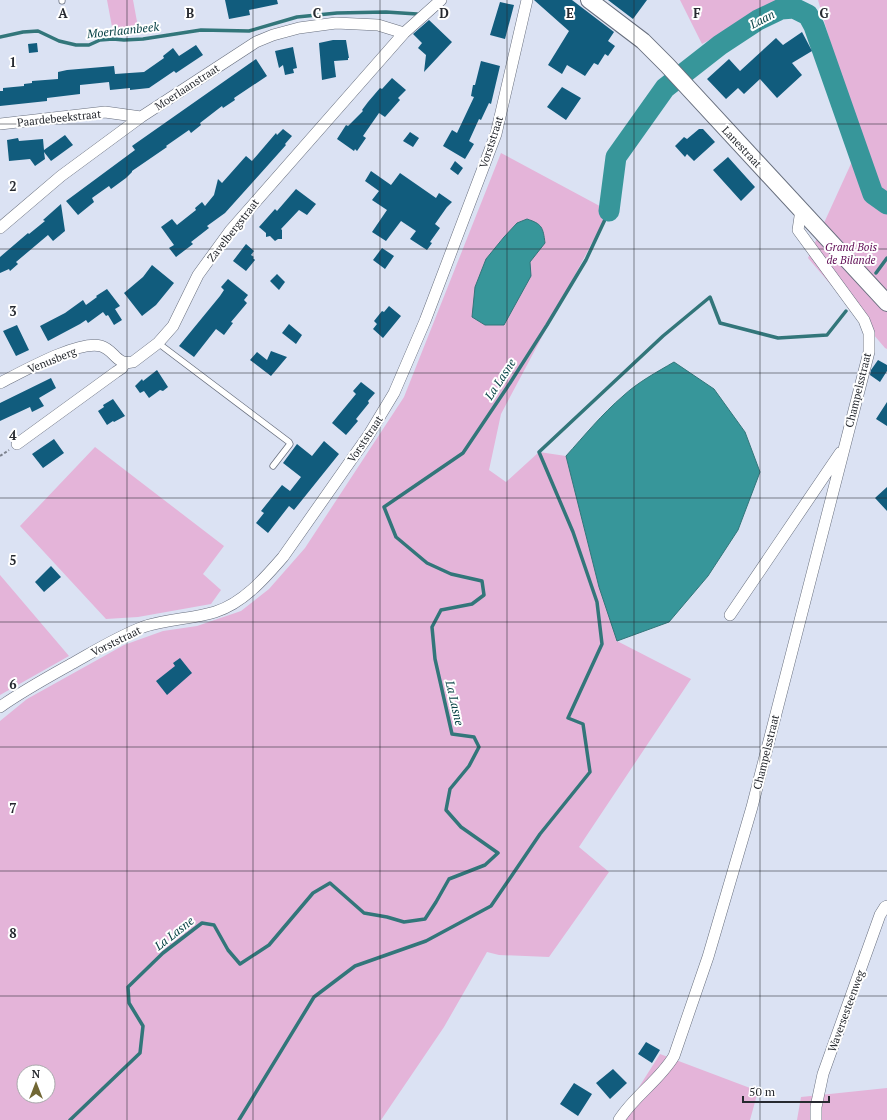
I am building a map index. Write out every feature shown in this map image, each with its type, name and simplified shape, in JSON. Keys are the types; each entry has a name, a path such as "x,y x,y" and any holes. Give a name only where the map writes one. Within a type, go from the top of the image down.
{"street":[{"name":"Zavelbergstraat","path":"17,444 122,368 125,362 133,362 158,343 173,326 198,275 230,231 404,33 441,0"},
{"name":"Vorststraat","path":"0,707 22,692 121,636 146,626 215,611 235,602 253,589 283,557 368,436 394,393 425,321 496,134 527,0"},
{"name":"Lanestraat","path":"589,0 643,41 667,65 887,303"},
{"name":"Moerlaanstraat","path":"0,228 61,176 141,117 256,42 273,34 299,28 336,23 378,25 404,33"},
{"name":"Paardebeekstraat","path":"0,124 105,112 141,117"},
{"name":"Champelsstraat","path":"619,1120 634,1101 667,1067 675,1053 708,957 752,807 869,352 869,333 864,320 798,230 801,210"},
{"name":"Venusberg","path":"0,383 54,356 91,345 102,346 113,353 121,362 125,362"},
{"name":"Champelsstraat","path":"730,615 844,447"},
{"name":"Waversesteenweg","path":"816,1120 816,1107 823,1074 880,915 887,906"}],"lane":[{"path":"158,343 289,442 290,444 273,466"}],"green space":[{"path":"107,0 133,0 138,27 113,32"},
{"path":"680,0 790,0 778,2 702,44"},
{"name":"Grand Bois de Bilande","path":"818,0 887,0 887,349 808,258 860,144"},
{"path":"501,153 609,211 501,414 489,470 506,482 539,452 566,456 599,587 617,641 691,679 579,847 609,872 549,957 499,955 487,952 444,1027 381,1120 0,1120 0,721 27,699 124,645 163,631 197,626 241,611 269,589 305,548 404,397"},
{"path":"95,447 224,546 203,574 221,590 211,604 138,617 106,619 20,526"},
{"path":"0,575 69,656 0,695"},
{"path":"660,1054 758,1091 750,1120 618,1120"},
{"path":"887,1088 887,1120 797,1120 801,1097"}],"shaded area":[{"path":"527,219 541,227 545,243 530,262 531,276 504,325 485,325 472,317 475,287 486,259 517,223"},
{"path":"674,362 714,389 745,432 760,472 738,530 708,576 669,622 617,641 599,587 566,456 615,403 635,386"}],"building":[{"path":"225,0 277,0 278,4 249,10 250,15 229,19"},
{"path":"534,0 572,0 614,32 608,41 615,46 608,56 605,54 598,65 594,63 585,76 567,65 562,74 548,65 569,31"},
{"path":"608,0 647,0 633,19"},
{"path":"500,2 514,5 505,39 490,35"},
{"path":"429,20 452,42 424,72 426,55 418,48 422,43 413,34"},
{"path":"802,32 812,51 792,63 802,75 777,98 760,79 744,94 738,88 726,99 707,79 729,59 740,71 776,38 783,45"},
{"path":"333,40 346,40 349,58 348,60 334,61 336,77 322,80 319,43"},
{"path":"37,43 38,52 29,53 28,44"},
{"path":"196,45 203,55 176,73 174,71 149,88 110,90 109,82 80,85 80,94 47,98 47,101 0,106 0,91 3,91 3,88 24,86 24,84 32,83 32,81 58,79 58,72 67,70 114,66 115,74 144,72 164,58 163,56 173,48 179,56"},
{"path":"293,47 297,68 293,69 294,73 285,75 283,65 279,68 275,51"},
{"path":"256,59 267,76 234,98 235,100 223,108 222,106 200,123 201,125 191,133 189,130 132,171 126,178 111,189 109,186 92,198 94,202 78,215 66,201 135,150 132,146"},
{"path":"481,61 500,66 491,104 489,103 481,120 479,119 469,141 474,144 465,159 443,146 452,130 457,133 474,97 471,96 473,85 475,85"},
{"path":"392,78 406,90 398,98 400,100 385,117 379,113 363,136 366,138 357,151 355,149 354,151 337,139 346,125 348,126 363,111 362,110 380,88 382,89"},
{"path":"562,87 581,98 566,120 547,107"},
{"path":"283,129 292,136 285,144 286,145 225,213 207,226 209,228 191,242 193,244 176,257 169,248 174,245 161,227 172,219 177,225 196,210 195,208 202,202 205,206 214,195 218,179 222,183 246,156 252,161 276,133 277,135"},
{"path":"699,129 703,129 715,142 694,161 687,154 685,157 675,146 684,137 687,139"},
{"path":"410,132 419,138 413,147 403,141"},
{"path":"65,135 73,145 51,161 44,152 45,159 35,166 30,159 9,161 7,140 18,138 19,141 43,139 44,150"},
{"path":"728,157 755,187 741,201 713,170"},
{"path":"455,161 463,168 458,175 450,169"},
{"path":"371,171 391,185 400,173 436,198 439,193 452,202 435,224 440,228 430,242 432,243 427,250 410,239 416,231 401,221 386,241 372,232 387,210 372,200 379,191 365,181"},
{"path":"296,189 316,204 307,215 299,210 281,229 282,239 275,241 270,236 266,237 266,233 259,227 275,209 277,211"},
{"path":"61,204 65,231 53,241 48,235 16,262 18,264 10,271 9,269 0,273 0,257 28,233 29,234 45,221 43,220"},
{"path":"246,244 254,251 251,255 255,260 246,271 233,261"},
{"path":"382,248 394,256 385,269 373,260"},
{"path":"152,265 174,283 156,305 142,316 124,293 143,277"},
{"path":"277,274 285,282 279,290 270,281"},
{"path":"228,279 248,295 244,300 247,303 231,322 233,323 224,335 216,329 194,357 179,346 220,296 224,290 221,287"},
{"path":"107,289 120,306 115,309 122,320 114,325 108,315 106,316 103,312 88,323 86,320 48,341 40,326 65,313 83,300 86,305"},
{"path":"389,306 401,316 383,338 373,329 377,324 374,321 382,311 384,312"},
{"path":"289,324 302,335 296,344 282,333"},
{"path":"17,325 29,350 16,356 3,331"},
{"path":"271,351 287,357 271,376 250,360 257,352 267,360"},
{"path":"878,360 887,365 887,371 880,382 870,375 871,370"},
{"path":"157,370 168,387 163,391 160,390 149,398 144,391 140,393 135,386 142,379 143,381"},
{"path":"51,378 56,388 39,398 44,406 32,412 30,407 0,421 0,403"},
{"path":"361,382 375,393 356,419 358,421 346,435 332,423 356,394 353,391"},
{"path":"113,399 125,416 107,425 98,411 104,407 103,405"},
{"path":"887,402 887,426 876,419"},
{"path":"54,439 64,453 43,468 32,454"},
{"path":"324,441 339,454 294,510 289,506 268,533 256,523 264,513 261,511 282,485 290,491 301,477 283,463 297,444 312,456"},
{"path":"887,487 887,511 875,498"},
{"path":"51,566 61,577 44,592 35,582"},
{"path":"180,658 192,673 167,695 156,681 175,666 173,663"},
{"path":"646,1042 660,1050 652,1063 638,1054"},
{"path":"613,1069 627,1083 610,1099 596,1083"},
{"path":"574,1083 592,1094 578,1116 560,1104"}],"waterway":[{"name":"Laan","path":"609,211 616,157 665,88 720,45 758,20 781,9 794,8 808,15 814,26 873,194 887,204"},
{"name":"Moerlaanbeek","path":"0,37 23,32 38,31 59,41 76,45 89,45 100,40 143,39 201,30 249,31 297,17 337,13 386,12 417,14"},
{"name":"La Lasne","path":"70,1120 140,1053 143,1026 129,1003 128,987 163,953 202,923 214,925 228,950 240,964 269,945 313,893 330,883 364,913 404,922 425,919 449,879 485,865 498,853 461,827 446,810 450,789 469,766 479,747 474,737 452,734 435,659 432,627 441,610 472,604 484,595 482,581 451,574 427,563 396,537 384,507 463,453 547,325 586,260 609,211"},
{"path":"876,273 887,258"},
{"path":"239,1120 314,997 355,966 426,941 491,906 540,834 590,772 583,724 568,718 602,644 597,602 573,532 539,452 663,336 710,297 720,323 778,338 827,335 846,311"}]}
